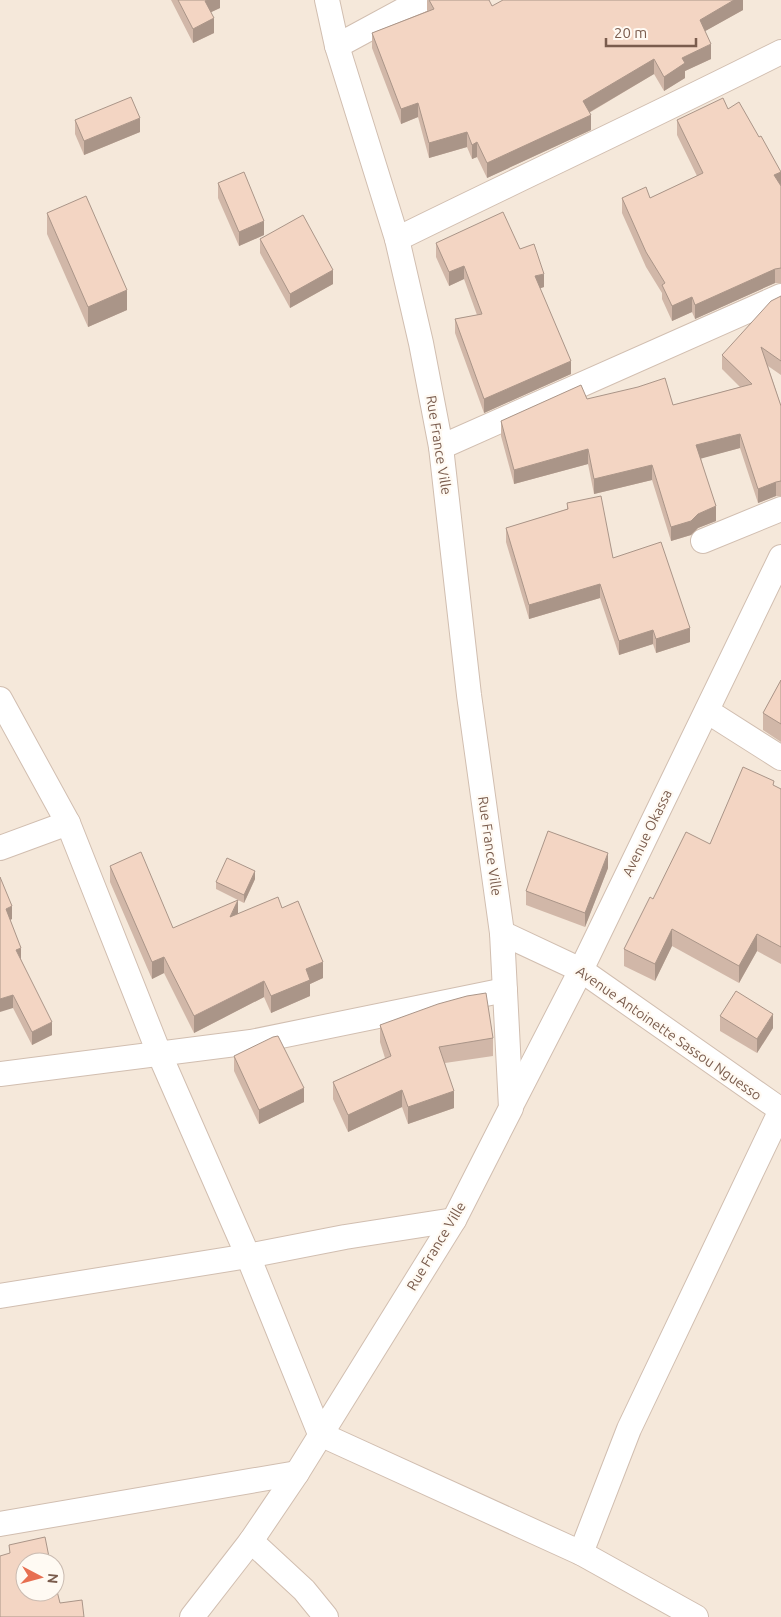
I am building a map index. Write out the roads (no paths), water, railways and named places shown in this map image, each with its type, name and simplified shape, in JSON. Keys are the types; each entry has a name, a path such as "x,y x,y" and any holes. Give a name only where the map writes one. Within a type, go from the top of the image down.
{"street":[{"name":"Rue France Ville","path":"192,1617 251,1542 296,1473 454,1220 511,1108 502,933 469,694 441,447 421,343 397,239 338,46 327,0"},
{"path":"338,46 422,0"},
{"path":"397,239 656,115 781,52"},
{"path":"441,447 781,296"},
{"path":"703,541 781,509"},
{"name":"Avenue Okassa","path":"511,1108 581,970 781,557"},
{"path":"0,699 68,822 159,1053 248,1256 320,1434 581,1552 696,1617"},
{"path":"707,711 781,758"},
{"path":"0,848 68,822"},
{"name":"Avenue Antoinette Sassou Nguesso","path":"502,933 581,970 781,1110"},
{"path":"0,1074 278,1037 505,990"},
{"path":"581,1552 629,1429 781,1110"},
{"path":"0,1296 454,1220"},
{"path":"0,1524 296,1473"},
{"path":"251,1542 304,1590 326,1617"}]}
